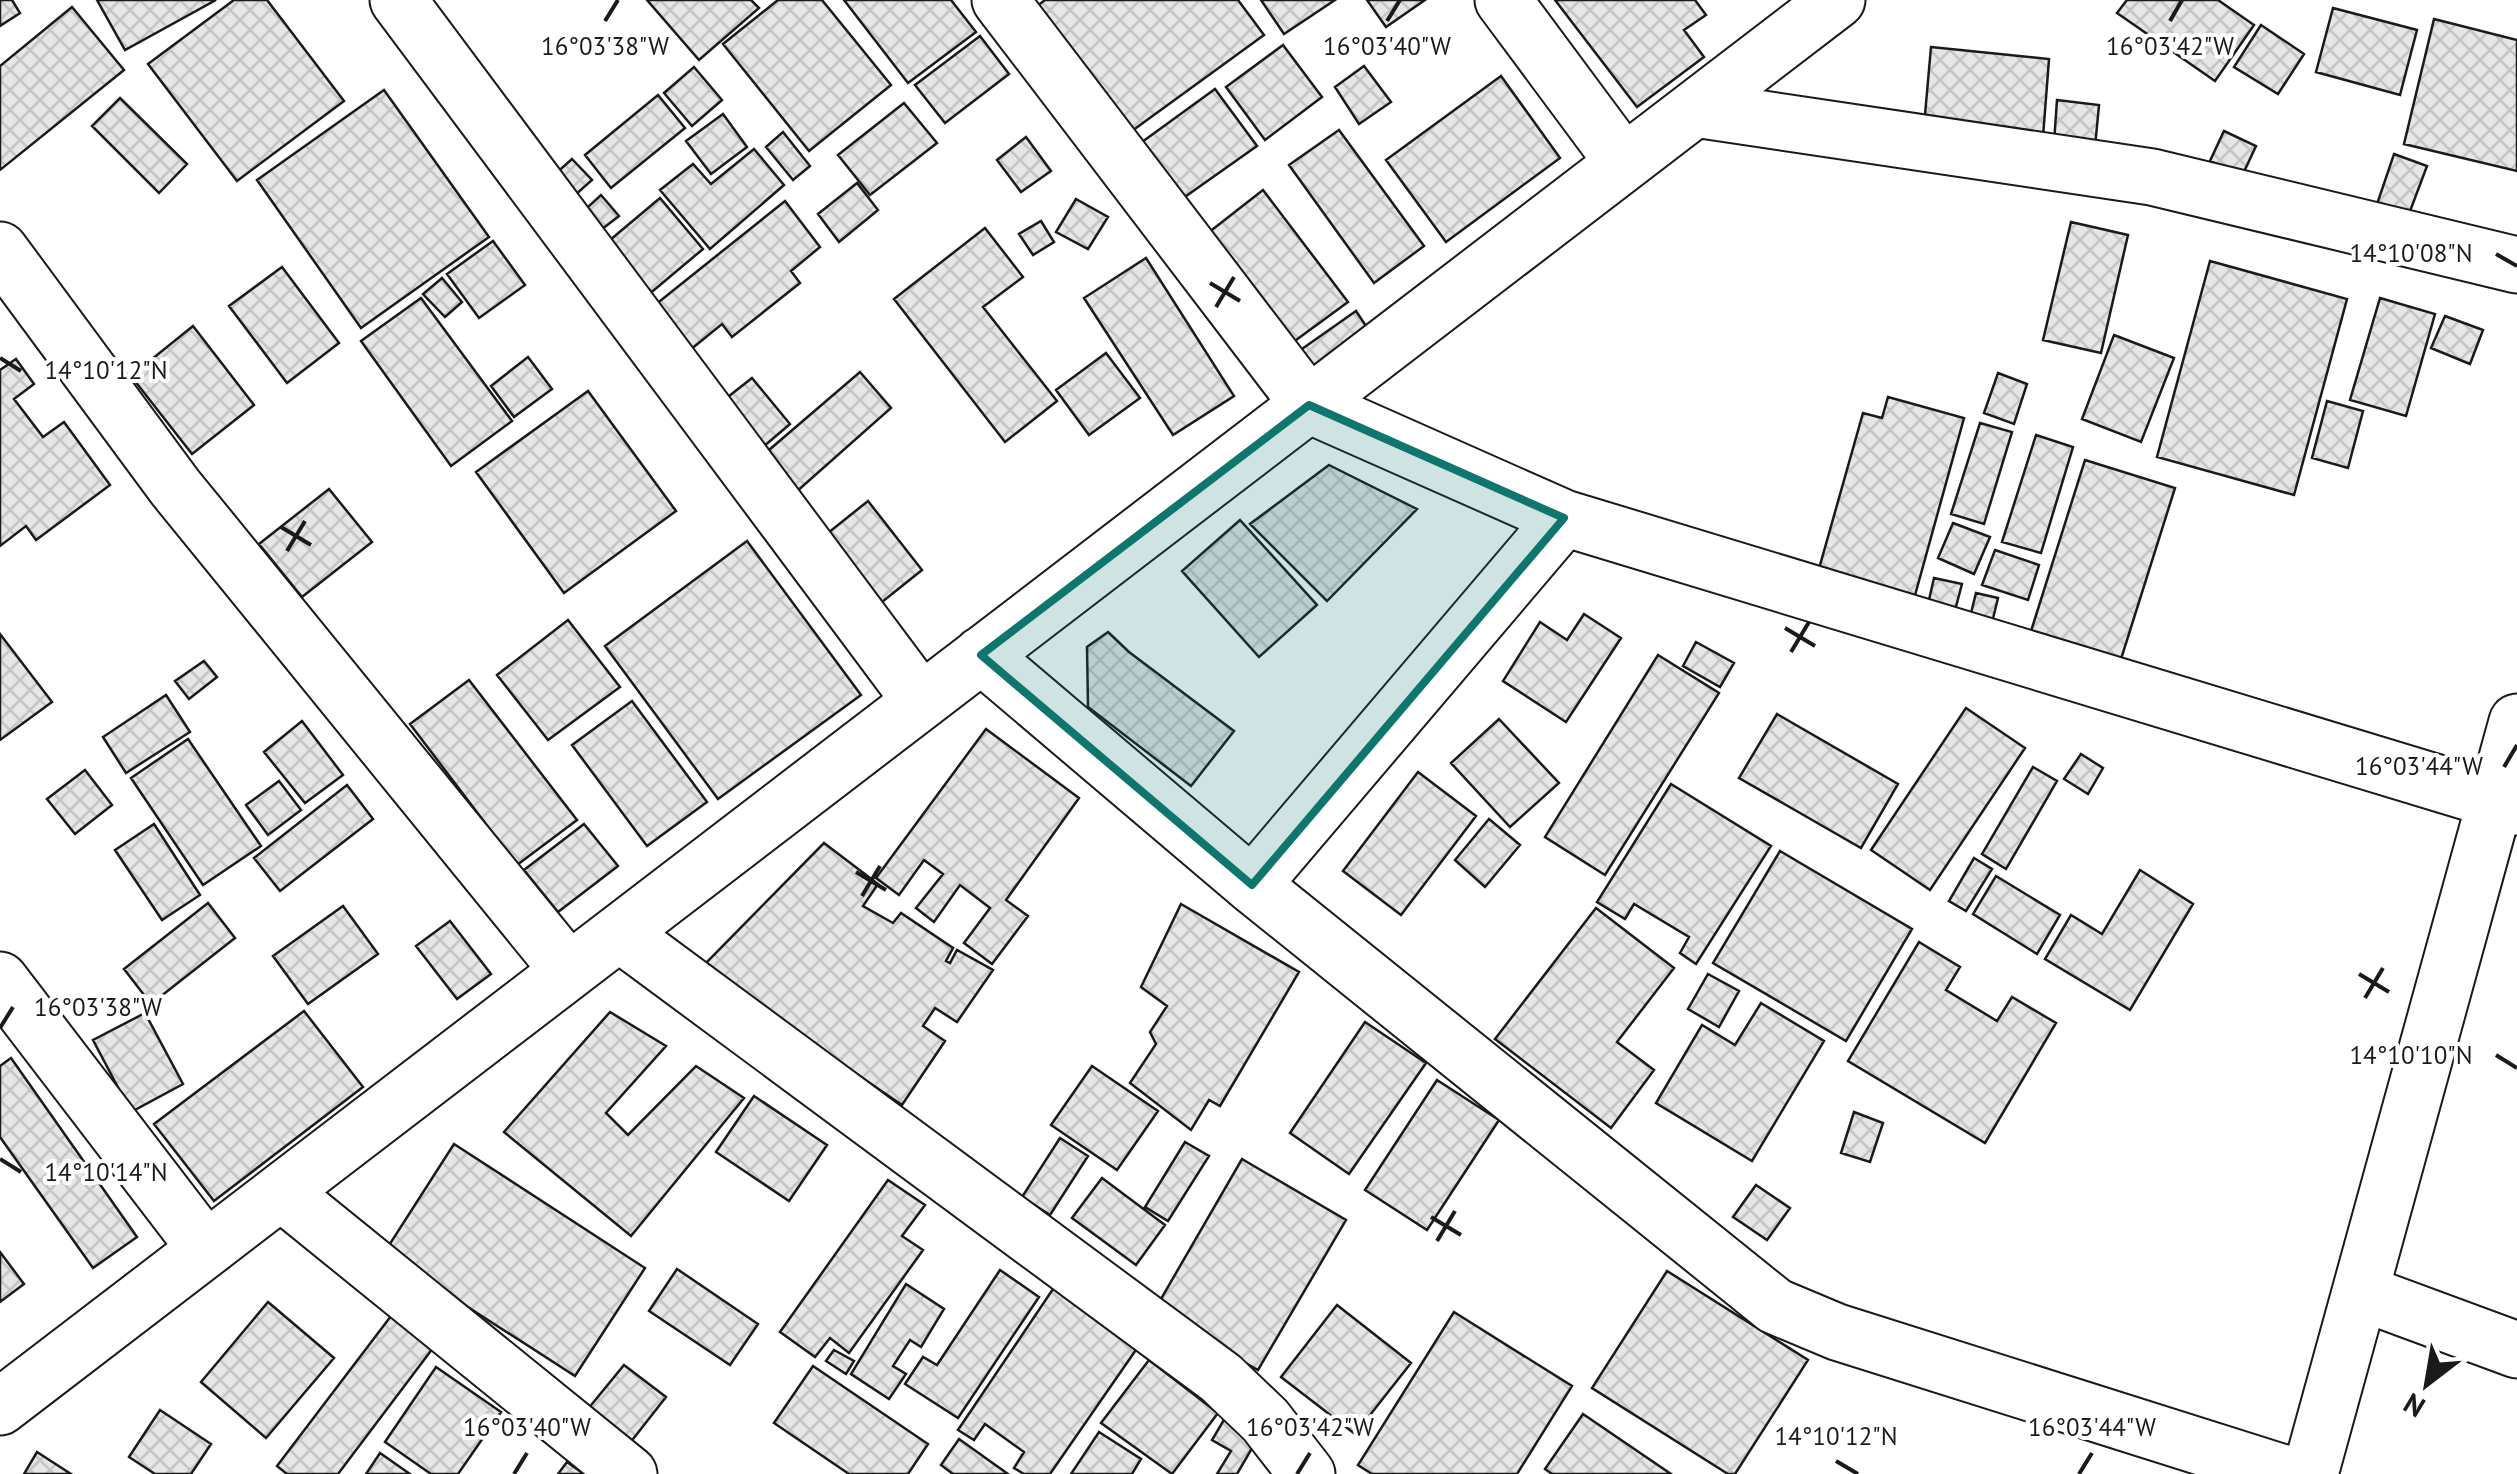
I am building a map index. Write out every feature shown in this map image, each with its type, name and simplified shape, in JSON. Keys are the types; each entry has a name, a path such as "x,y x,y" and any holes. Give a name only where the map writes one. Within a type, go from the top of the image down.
{"street":[{"path":"398,0 921,700"},
{"path":"1000,0 1309,405 1564,518 2506,803"},
{"path":"1503,0 1624,163"},
{"path":"0,1408 1837,0"},
{"path":"1695,109 2152,178 2517,266"},
{"path":"0,250 175,487 569,971"},
{"path":"1252,884 1564,518"},
{"path":"981,656 1252,884 1776,1306 1838,1332 2288,1474"},
{"path":"2310,1474 2360,1292 2506,803 2517,722"},
{"path":"620,934 1221,1378 1265,1420 1303,1473"},
{"path":"0,980 206,1249"},
{"path":"281,1192 629,1474"},
{"path":"2360,1292 2517,1350"}],"highlighted area":[{"path":"1309,405 1564,518 1252,885 981,655"}],"building":[{"path":"0,0 12,0 20,13 0,26"},
{"path":"97,0 216,0 125,50"},
{"path":"234,0 267,0 344,101 237,181 148,64"},
{"path":"647,0 751,0 759,8 699,60"},
{"path":"778,0 822,0 891,85 809,151 723,44"},
{"path":"844,0 951,0 976,32 908,83"},
{"path":"1045,0 1238,0 1264,35 1125,136 1032,10"},
{"path":"1261,0 1335,0 1284,34"},
{"path":"1367,0 1425,0 1386,27"},
{"path":"1555,0 1695,0 1706,15 1684,30 1704,57 1637,107"},
{"path":"2127,0 2218,0 2254,25 2215,81 2117,13"},
{"path":"72,7 124,70 0,170 0,66"},
{"path":"2333,8 2417,30 2400,95 2316,72"},
{"path":"2434,19 2517,40 2517,171 2404,144"},
{"path":"2261,25 2304,54 2278,94 2234,67"},
{"path":"980,36 1009,74 945,123 915,85"},
{"path":"1283,45 1322,97 1265,140 1226,87"},
{"path":"1931,47 2049,59 2043,137 1924,126"},
{"path":"1364,66 1391,102 1359,124 1335,87"},
{"path":"694,67 722,100 692,126 664,93"},
{"path":"1501,76 1560,158 1446,242 1386,160"},
{"path":"1215,89 1257,146 1172,206 1131,150"},
{"path":"384,90 489,237 361,328 257,180"},
{"path":"658,95 685,128 611,188 585,155"},
{"path":"120,98 187,164 159,193 92,126"},
{"path":"2057,100 2099,105 2095,147 2054,143"},
{"path":"904,103 937,143 870,195 838,155"},
{"path":"723,114 747,147 711,174 686,141"},
{"path":"1339,130 1424,246 1374,283 1289,165"},
{"path":"2224,131 2256,146 2242,176 2210,161"},
{"path":"783,132 810,166 793,180 766,147"},
{"path":"1026,137 1051,171 1021,192 997,160"},
{"path":"754,149 784,185 710,249 660,190 693,164 711,184"},
{"path":"2394,154 2427,166 2406,222 2375,210"},
{"path":"572,159 592,180 564,205 545,183"},
{"path":"857,183 878,210 839,242 818,214"},
{"path":"1263,190 1348,302 1292,343 1208,233"},
{"path":"601,195 619,216 593,236 577,217"},
{"path":"660,198 703,249 641,301 597,251"},
{"path":"1076,199 1108,217 1088,249 1056,232"},
{"path":"785,201 820,247 791,271 800,283 732,337 722,324 684,355 650,309"},
{"path":"1041,221 1054,242 1033,255 1019,234"},
{"path":"2071,222 2128,235 2101,353 2043,340"},
{"path":"985,228 1023,277 983,307 1057,401 1005,442 894,299"},
{"path":"493,241 525,285 479,318 447,274"},
{"path":"1146,258 1234,396 1173,435 1084,298"},
{"path":"2210,261 2347,299 2294,495 2157,457"},
{"path":"282,267 339,343 287,383 229,306"},
{"path":"442,278 462,302 445,317 423,294"},
{"path":"421,298 512,421 451,466 361,341"},
{"path":"2380,298 2435,314 2406,416 2350,400"},
{"path":"1356,311 1372,335 1315,374 1299,351"},
{"path":"2445,316 2483,330 2470,364 2431,348"},
{"path":"193,326 254,405 192,454 131,376"},
{"path":"2114,335 2174,358 2141,442 2082,419"},
{"path":"1106,353 1140,398 1089,435 1056,390"},
{"path":"528,357 552,389 514,417 491,386"},
{"path":"16,359 34,384 14,399 43,437 64,422 110,485 36,540 26,526 0,546 0,370"},
{"path":"860,372 891,408 795,493 762,456"},
{"path":"1998,373 2027,384 2014,424 1984,413"},
{"path":"752,378 790,424 763,447 724,400"},
{"path":"588,391 676,511 564,593 476,472"},
{"path":"1888,397 1964,418 1909,617 1813,590 1863,413 1882,418"},
{"path":"2327,401 2363,411 2348,468 2312,458"},
{"path":"1980,423 2012,432 1984,524 1951,514"},
{"path":"2036,435 2073,447 2041,553 2002,542"},
{"path":"2085,460 2175,488 2116,675 2026,647"},
{"path":"1329,465 1417,509 1327,601 1250,524"},
{"path":"329,489 372,542 302,597 259,544"},
{"path":"868,501 922,570 882,602 828,533"},
{"path":"1240,520 1317,605 1259,657 1182,571"},
{"path":"1953,523 1990,537 1974,574 1938,558"},
{"path":"747,541 861,695 718,799 605,646"},
{"path":"1995,550 2039,565 2028,600 1982,585"},
{"path":"1934,578 1962,584 1950,629 1924,622"},
{"path":"1976,593 1998,598 1989,635 1967,629"},
{"path":"1584,614 1621,638 1566,722 1503,681 1540,622 1567,640"},
{"path":"568,620 620,687 548,740 497,675"},
{"path":"1108,632 1234,731 1191,786 1088,707 1087,647"},
{"path":"0,634 52,702 0,740"},
{"path":"1696,642 1734,663 1720,687 1683,666"},
{"path":"1658,655 1719,693 1605,875 1545,837"},
{"path":"204,661 217,677 189,699 175,681"},
{"path":"469,680 577,820 517,865 410,724"},
{"path":"166,695 190,732 126,773 103,737"},
{"path":"632,701 707,802 647,846 572,745"},
{"path":"1966,708 2025,748 1930,890 1871,850"},
{"path":"1777,714 1898,784 1861,848 1739,778"},
{"path":"1499,719 1559,783 1510,827 1451,763"},
{"path":"302,721 343,775 305,803 264,752"},
{"path":"986,729 1079,798 1006,900 1028,916 992,964 964,943 990,908 960,885 934,922 916,908 943,874 924,860 899,895 876,878"},
{"path":"188,739 261,846 203,885 131,778"},
{"path":"2081,754 2103,768 2088,794 2064,779"},
{"path":"2033,767 2057,781 2006,869 1982,854"},
{"path":"85,770 112,805 75,834 47,799"},
{"path":"1418,772 1476,816 1401,915 1343,871"},
{"path":"279,781 301,810 268,835 246,805"},
{"path":"1671,784 1771,846 1696,964 1680,953 1689,937 1634,904 1625,919 1597,902"},
{"path":"347,785 373,819 280,891 254,858"},
{"path":"1489,819 1520,845 1485,887 1455,860"},
{"path":"154,824 200,895 162,920 115,850"},
{"path":"584,824 618,866 558,912 524,870"},
{"path":"824,843 878,884 863,906 893,923 901,913 953,948 946,961 950,963 957,950 993,970 957,1022 935,1008 923,1026 945,1041 902,1105 701,968"},
{"path":"1780,851 1912,929 1846,1041 1713,963"},
{"path":"1974,858 1992,869 1966,911 1949,901"},
{"path":"2140,870 2193,904 2130,1010 2045,959 2071,915 2102,934"},
{"path":"1996,876 2060,915 2037,954 1973,914"},
{"path":"208,903 235,938 151,1004 124,969"},
{"path":"1181,904 1299,972 1220,1106 1209,1100 1191,1130 1130,1083 1156,1044 1150,1032 1167,1006 1141,987"},
{"path":"343,906 378,954 308,1004 273,956"},
{"path":"1596,908 1674,968 1617,1042 1654,1070 1611,1128 1495,1039"},
{"path":"450,921 491,974 457,999 416,946"},
{"path":"1919,942 1960,967 1946,990 1997,1021 2012,997 2056,1023 1985,1143 1848,1061"},
{"path":"1708,974 1739,991 1719,1027 1688,1009"},
{"path":"1761,1003 1824,1041 1752,1161 1656,1103 1702,1025 1735,1045"},
{"path":"304,1011 363,1087 214,1201 154,1124"},
{"path":"610,1012 666,1046 606,1113 628,1135 696,1066 744,1098 631,1236 504,1132"},
{"path":"145,1013 183,1084 131,1112 93,1040"},
{"path":"1365,1022 1426,1063 1349,1174 1290,1133"},
{"path":"11,1058 137,1237 93,1268 0,1137 0,1066"},
{"path":"1092,1066 1158,1111 1117,1170 1051,1125"},
{"path":"1437,1080 1499,1120 1427,1230 1365,1190"},
{"path":"754,1096 827,1145 789,1201 716,1152"},
{"path":"1854,1112 1883,1123 1870,1162 1841,1153"},
{"path":"1060,1138 1088,1156 1050,1215 1022,1197"},
{"path":"1185,1142 1209,1156 1168,1221 1145,1207"},
{"path":"454,1144 645,1268 575,1376 384,1253"},
{"path":"1242,1159 1346,1220 1258,1370 1154,1311"},
{"path":"1102,1178 1165,1225 1136,1265 1072,1218"},
{"path":"888,1180 925,1205 902,1236 923,1250 849,1353 830,1338 815,1357 780,1332"},
{"path":"1756,1185 1790,1208 1767,1240 1733,1217"},
{"path":"0,1252 24,1284 0,1302"},
{"path":"677,1269 758,1324 730,1365 649,1311"},
{"path":"1000,1270 1039,1297 958,1418 905,1384 923,1357 937,1365"},
{"path":"1667,1271 1808,1360 1735,1474 1728,1474 1592,1388"},
{"path":"906,1284 944,1309 921,1347 910,1340 893,1366 906,1374 889,1399 851,1374"},
{"path":"1055,1286 1140,1344 1050,1474 1024,1474 1014,1468 1024,1452 985,1424 974,1440 958,1430"},
{"path":"268,1302 334,1358 266,1438 201,1382"},
{"path":"1337,1305 1411,1363 1355,1434 1281,1377"},
{"path":"1454,1312 1572,1386 1517,1474 1372,1474 1358,1465"},
{"path":"391,1316 433,1348 338,1474 287,1474 277,1466"},
{"path":"834,1350 854,1361 846,1374 826,1361"},
{"path":"1149,1360 1218,1413 1172,1474 1101,1423"},
{"path":"624,1365 666,1397 626,1448 583,1415"},
{"path":"813,1366 928,1444 908,1474 849,1474 774,1423"},
{"path":"436,1367 501,1412 458,1474 431,1474 385,1442"},
{"path":"160,1410 211,1444 191,1474 155,1474 129,1457"},
{"path":"1583,1414 1671,1474 1552,1474 1545,1469"},
{"path":"1225,1418 1258,1438 1237,1474 1217,1474 1231,1451 1212,1440"},
{"path":"1099,1432 1141,1459 1132,1474 1071,1474"},
{"path":"959,1439 1008,1474 953,1474 941,1465"},
{"path":"37,1452 71,1474 24,1474"},
{"path":"380,1453 410,1474 366,1474"},
{"path":"567,1462 584,1474 558,1474"}]}
